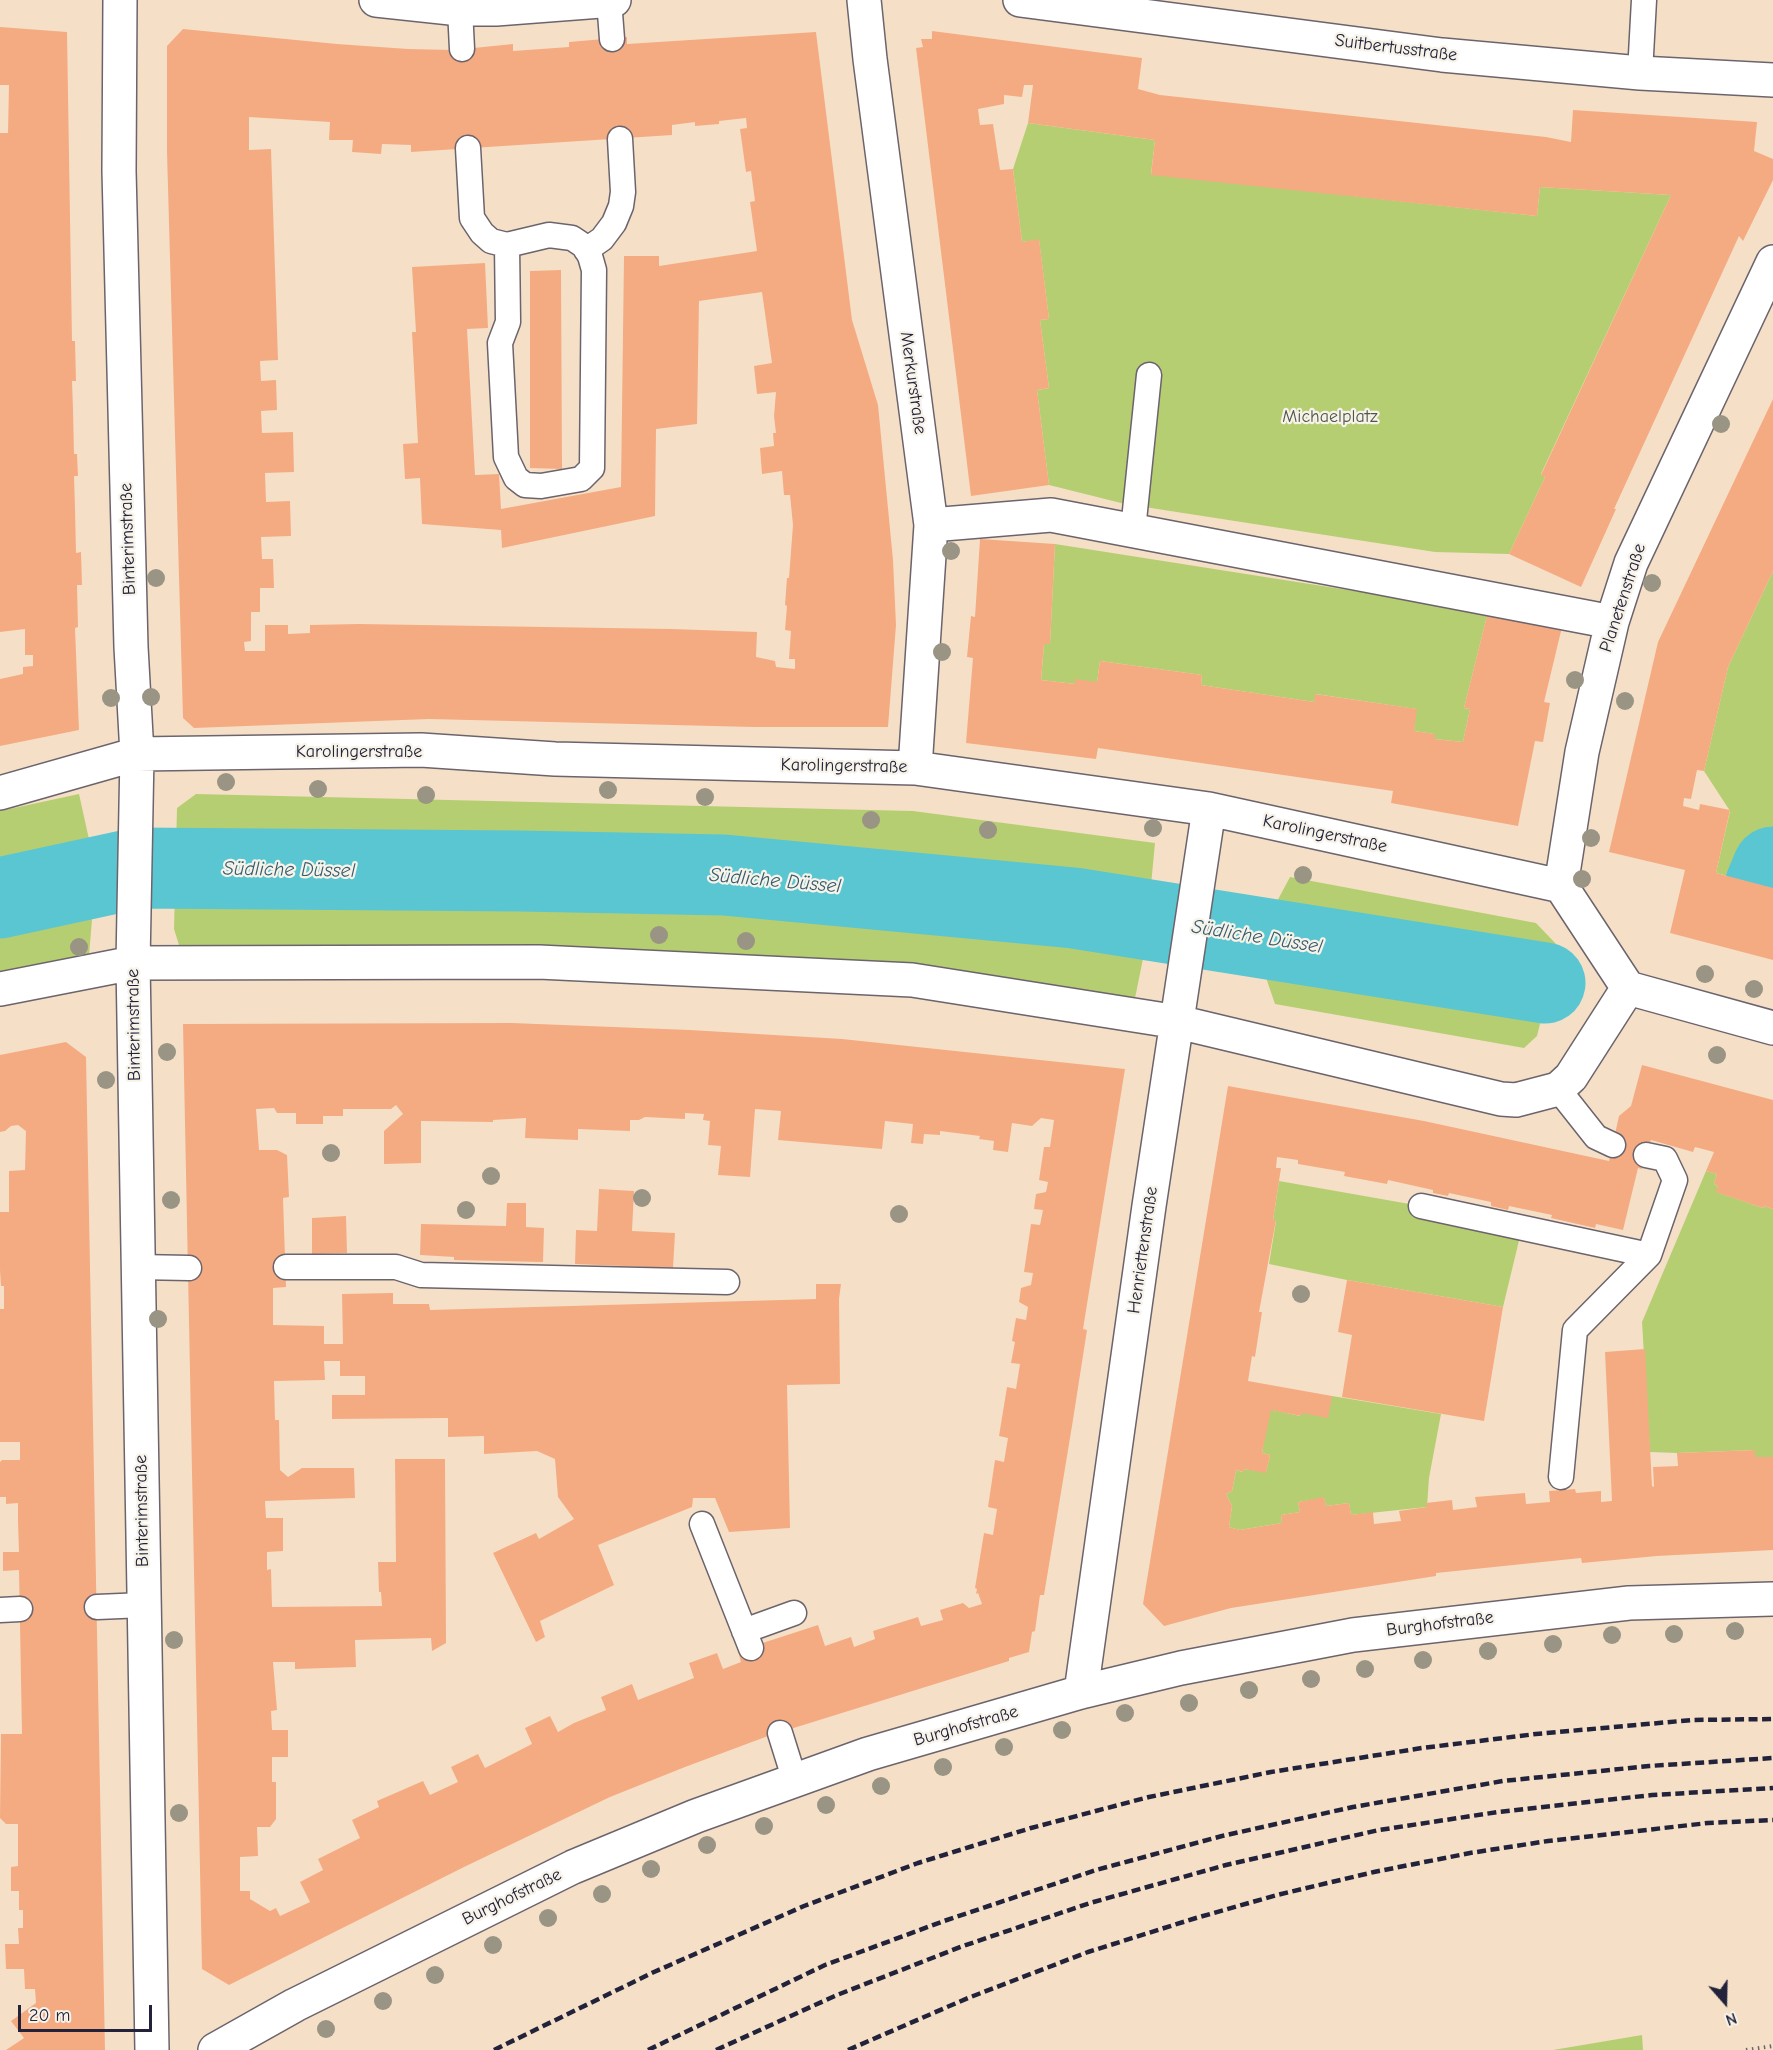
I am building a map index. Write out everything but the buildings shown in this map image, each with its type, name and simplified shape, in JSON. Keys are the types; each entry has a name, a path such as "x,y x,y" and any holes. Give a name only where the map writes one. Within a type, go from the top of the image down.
{"street":[{"name":"Binterimstraße","path":"120,0 119,171 131,647 137,754 133,963 152,2050"},
{"path":"376,0 460,9 496,9 614,0"},
{"name":"Merkurstraße","path":"864,0 932,525 915,768"},
{"name":"Suitbertusstraße","path":"1020,0 1443,55 1640,73 1773,80"},
{"name":"Planetenstraße","path":"1561,886 1582,752 1612,622 1630,563 1773,262"},
{"path":"932,525 1051,515 1612,622"},
{"name":"Karolingerstraße","path":"0,793 137,754 421,750 555,759 915,768 1209,809 1561,886"},
{"name":"Henriettenstraße","path":"1081,1692 1147,1218 1209,809"},
{"path":"1561,886 1629,988 1773,1028"},
{"path":"0,989 133,963 539,962 912,980 1178,1022 1501,1099 1516,1100 1558,1089 1571,1077 1629,988"},
{"name":"Burghofstraße","path":"215,2050 327,1989 573,1867 696,1816 868,1754 1081,1692 1181,1668 1353,1635 1629,1603 1773,1599"}],"lane":[{"path":"609,0 612,39"},
{"path":"1640,73 1644,0"},
{"path":"460,9 462,49"},
{"path":"586,250 602,239 614,223 621,206 623,192 620,139"},
{"path":"468,148 472,218 482,233 491,241 507,245 549,235 572,238 584,246 594,270 592,468 581,479 541,486 525,486 516,478 506,457 501,343 508,322 507,245"},
{"path":"1133,530 1149,375"},
{"path":"1558,1089 1596,1137 1613,1145"},
{"path":"1561,1478 1575,1330 1649,1255 1675,1180 1665,1159 1646,1155"},
{"path":"1421,1206 1649,1255"},
{"path":"138,1267 189,1268"},
{"path":"286,1267 396,1267 421,1275 727,1282"},
{"path":"702,1524 747,1639 794,1613"},
{"path":"97,1607 144,1605"},
{"path":"780,1733 795,1781"}],"path":[{"path":"1746,2050 1773,2046"}],"green space":[{"name":"Michaelplatz","path":"1028,123 1155,140 1151,174 1537,216 1540,187 1671,195 1541,474 1545,477 1509,554 1435,552 1125,504 1049,485 1037,390 1049,388 1040,320 1049,319 1039,240 1022,242 1013,169"},
{"path":"1055,544 1488,612 1464,708 1470,709 1463,742 1434,739 1434,734 1414,731 1416,709 1316,694 1314,702 1201,685 1202,675 1100,661 1097,682 1075,684 1041,680 1044,644 1050,643"},
{"path":"1773,571 1773,887 1716,873 1730,811 1704,771 1728,667"},
{"path":"79,794 96,871 88,968 0,985 0,811"},
{"path":"196,794 913,811 1155,843 1145,949 1134,1003 183,958 174,929 177,808"},
{"path":"1290,877 1536,923 1559,947 1537,1036 1524,1048 1275,1004 1262,966 1273,909"},
{"path":"1706,1171 1717,1174 1714,1184 1718,1186 1717,1192 1763,1208 1764,1206 1773,1209 1773,1457 1755,1457 1755,1450 1650,1452 1642,1322"},
{"path":"1279,1181 1421,1206 1522,1228 1503,1307 1269,1264 1276,1221 1273,1220"},
{"path":"1332,1396 1441,1414 1429,1478 1427,1507 1351,1515 1349,1503 1326,1506 1324,1498 1298,1502 1300,1512 1281,1515 1282,1523 1240,1530 1229,1527 1232,1506 1226,1494 1232,1491 1236,1470 1266,1472 1270,1455 1262,1453 1269,1409 1300,1416"},
{"path":"1642,2035 1643,2050 1553,2050"}],"waterway":[{"name":"Südliche Düssel","path":"1765,886 1773,867"},
{"name":"Südliche Düssel","path":"0,898 138,868 724,875 1074,908 1545,983"}],"railway":[{"path":"494,2050 654,1972 804,1906 918,1863 1031,1828 1149,1797 1271,1772 1422,1748 1536,1734 1692,1720 1773,1719"},
{"path":"648,2050 825,1965 944,1921 1096,1870 1222,1836 1353,1807 1503,1781 1649,1766 1773,1758"},
{"path":"716,2050 837,1995 963,1946 1090,1903 1226,1865 1379,1830 1498,1812 1652,1795 1773,1788"},
{"path":"848,2050 968,1998 1088,1952 1277,1895 1374,1872 1470,1853 1548,1841 1708,1823 1773,1820"}]}
